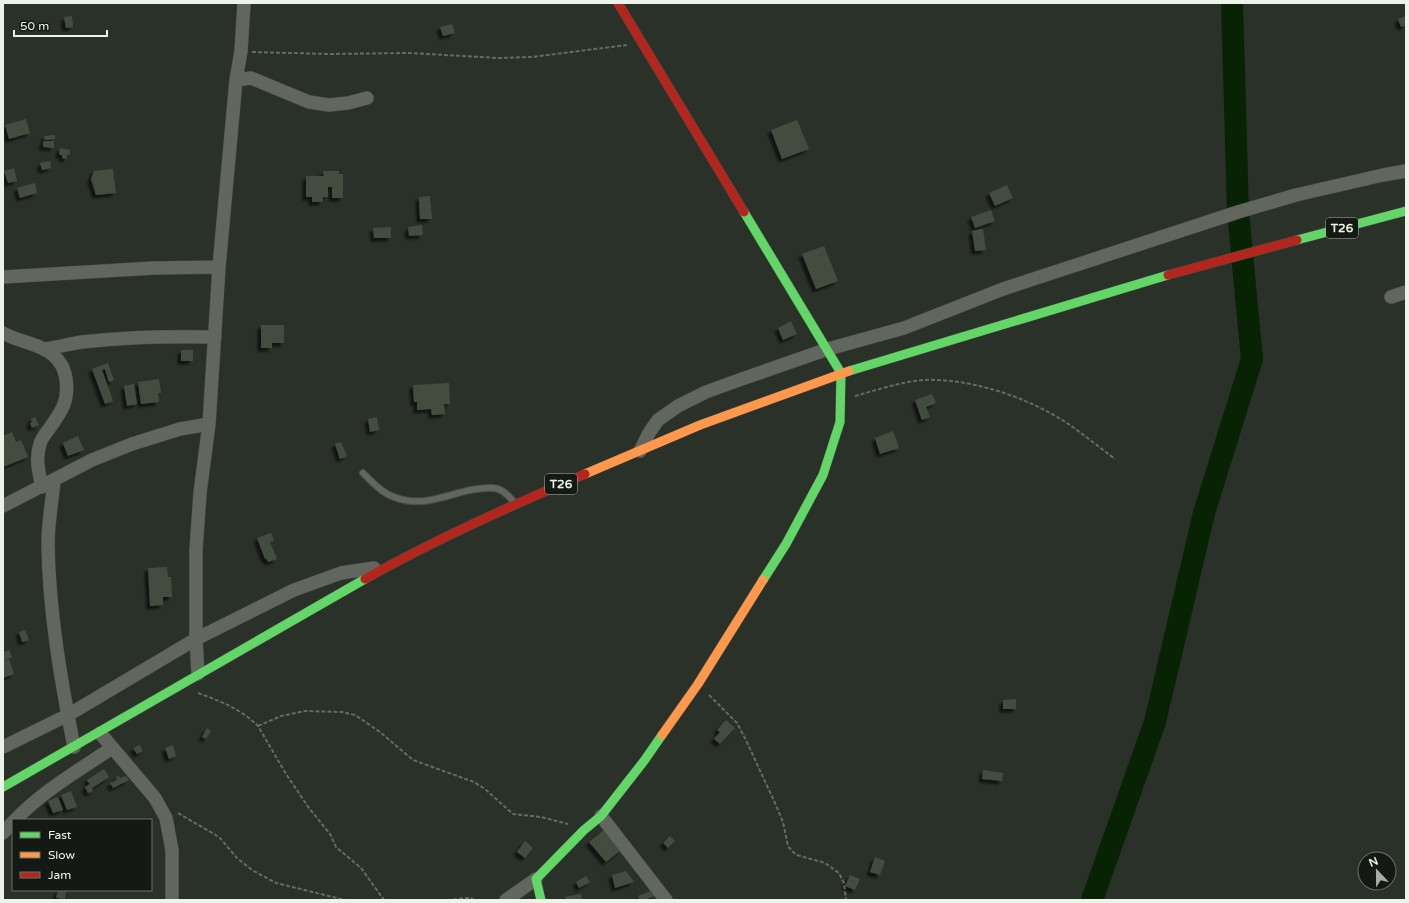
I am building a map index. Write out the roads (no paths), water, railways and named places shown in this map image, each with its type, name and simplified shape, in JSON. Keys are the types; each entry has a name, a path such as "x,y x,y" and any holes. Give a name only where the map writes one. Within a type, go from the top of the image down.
{"main road":[{"path":"541,900 536,879 584,830 601,816 644,761 698,684 786,544 823,475 840,422 841,373 828,349 618,3"},
{"name":"T26","path":"3,787 388,566 515,504 700,425 841,373 1208,263 1278,246 1406,211"}],"street":[{"path":"198,674 196,639 196,550 200,493 209,424 219,267 236,80 241,51 244,3"},
{"path":"236,80 251,78 259,80 287,94 310,102 329,105 348,103 367,98"},
{"path":"640,451 648,433 658,420 678,406 706,392 828,349 904,328 1003,289 1238,212 1296,195 1406,171"},
{"path":"3,277 154,268 219,267"},
{"path":"1391,297 1406,292"},
{"path":"3,333 54,355 65,374 68,390 66,401 40,443 38,464 42,487"},
{"path":"45,350 82,342 215,337"},
{"path":"3,506 92,460 132,444 180,429 209,424"},
{"path":"54,480 48,543 50,589 63,688 74,747"},
{"path":"3,747 68,714 196,639 294,590 340,573 388,566"},
{"path":"100,732 155,798 166,818 172,850 172,900"},
{"path":"16,819 24,810 58,784 112,748"},
{"path":"601,816 666,900"},
{"path":"3,834 12,823"},
{"path":"506,900 536,879"}],"lane":[{"path":"363,473 378,488 394,498 416,502 439,499 472,490 494,488 506,493 515,504"}],"waterway":[{"path":"1092,900 1155,722 1204,513 1252,359 1238,212 1232,3"}]}
